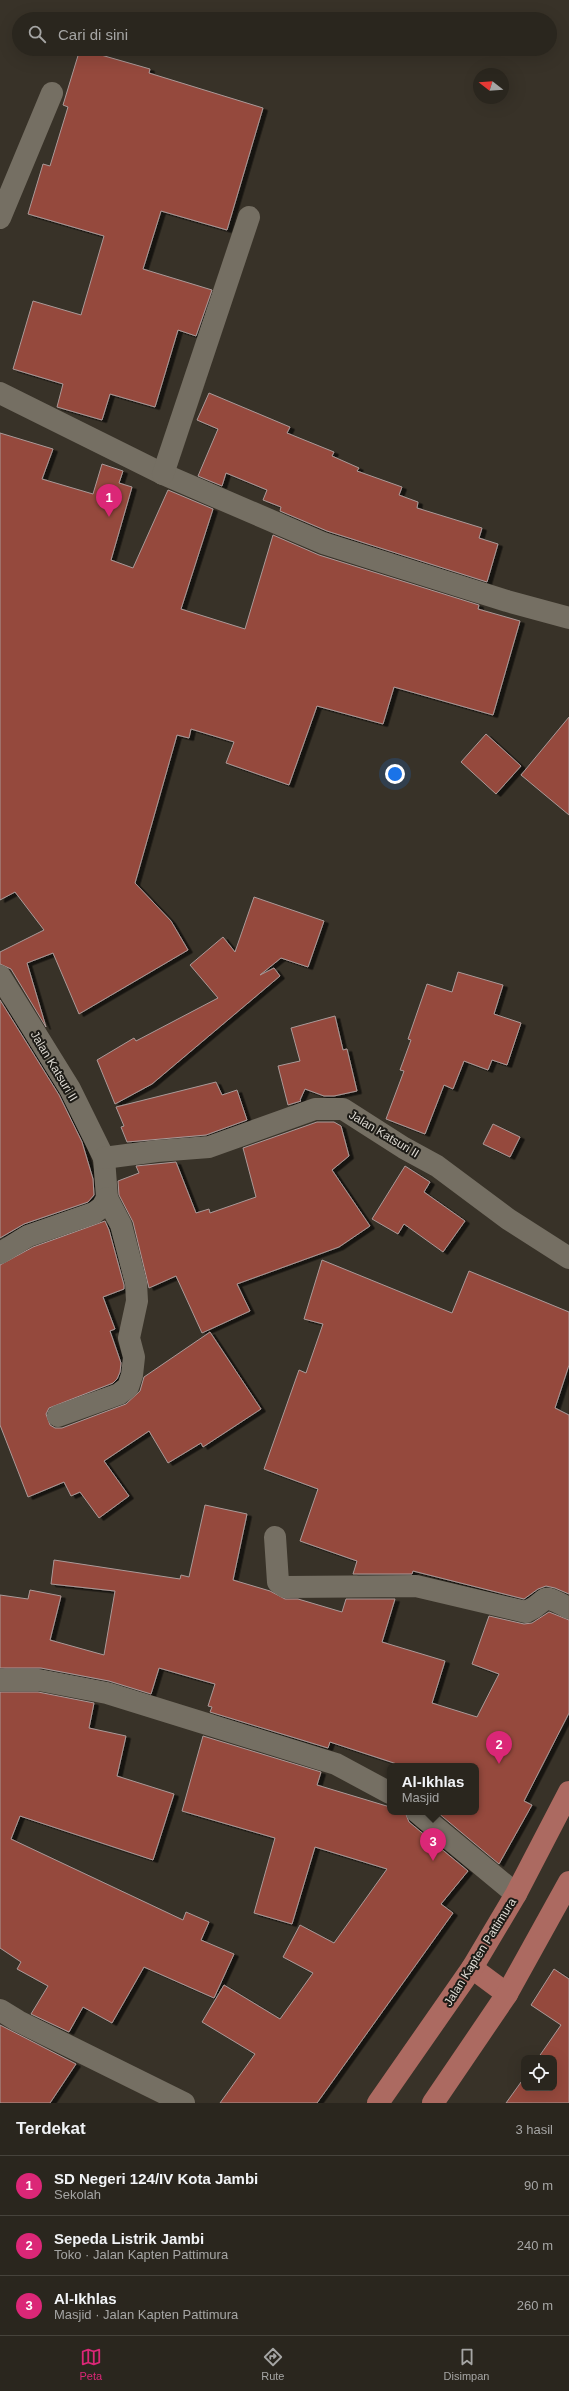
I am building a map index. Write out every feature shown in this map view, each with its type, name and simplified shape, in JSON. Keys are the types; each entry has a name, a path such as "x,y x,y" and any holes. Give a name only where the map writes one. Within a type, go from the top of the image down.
{"main road":[{"name":"Jalan Kapten Pattimura","path":"378,2103 472,1968 516,1894 569,1792"},
{"path":"433,2103 507,1994 569,1882"},
{"path":"472,1968 507,1994"}],"street":[{"path":"0,218 52,94"},
{"path":"163,474 249,217"},
{"path":"0,393 163,474 324,543 508,601 569,618"},
{"name":"Jalan Katsuri II","path":"0,976 70,1089 104,1158 107,1198"},
{"name":"Jalan Katsuri II","path":"104,1158 210,1147 315,1109 342,1109 404,1148 437,1166 508,1219 569,1258"},
{"path":"0,1253 28,1236 94,1213 102,1207 107,1198"},
{"path":"58,1416 119,1394 128,1387 132,1375 134,1357 130,1338 137,1300 136,1283 121,1225 107,1198"},
{"path":"275,1537 278,1582 285,1587 416,1586 526,1612 532,1609 542,1598 549,1598 569,1608"},
{"path":"0,1680 39,1680 107,1693 336,1764 387,1791"},
{"path":"421,1815 516,1894"},
{"path":"0,2010 18,2021 184,2103"}],"building":[{"path":"78,56 104,56 150,69 149,73 263,108 227,230 161,211 143,269 212,290 196,336 178,330 155,407 110,394 102,420 57,407 63,384 13,369 33,301 81,315 104,236 28,214 43,164 50,166 68,107 63,105"},
{"path":"209,393 290,427 287,433 334,452 332,456 359,468 357,471 402,487 399,495 418,502 417,508 482,528 479,538 498,544 487,582 327,531 280,511 281,507 263,500 267,490 226,473 222,486 198,476 218,429 197,420"},
{"path":"0,433 53,449 42,479 93,494 102,464 123,471 119,483 132,487 111,560 133,568 168,490 213,509 181,609 245,629 273,535 319,555 479,605 478,609 520,621 493,715 394,687 383,724 317,706 289,785 226,763 234,742 191,729 189,738 177,735 135,883 171,921 188,950 79,1014 53,953 27,963 46,1027 11,969 0,964 0,952 44,930 15,892 0,900"},
{"path":"569,717 569,815 521,775"},
{"path":"486,734 521,766 496,794 461,762"},
{"path":"254,897 324,921 308,967 281,958 260,975 274,968 280,976 152,1084 115,1104 97,1060 134,1038 136,1041 218,998 190,965 223,937 235,952"},
{"path":"458,972 503,985 494,1014 521,1023 507,1065 492,1060 488,1070 464,1061 453,1089 444,1085 425,1134 386,1119 404,1071 400,1070 411,1040 408,1039 427,984 452,992"},
{"path":"0,1000 59,1095 82,1142 93,1179 94,1195 88,1202 24,1224 0,1238"},
{"path":"335,1016 343,1050 347,1049 357,1091 334,1096 324,1096 305,1089 300,1100 301,1101 288,1105 278,1066 300,1061 291,1028"},
{"path":"216,1082 222,1095 237,1090 247,1120 206,1135 127,1142 121,1127 124,1126 116,1107"},
{"path":"317,1122 334,1122 341,1126 349,1156 332,1170 370,1226 339,1247 237,1284 250,1311 202,1333 176,1276 149,1288 133,1222 119,1195 118,1181 139,1173 136,1166 176,1162 196,1213 209,1209 210,1213 256,1197 243,1148"},
{"path":"493,1124 520,1137 510,1157 483,1144"},
{"path":"405,1166 430,1182 424,1192 465,1221 443,1252 404,1224 398,1234 372,1219"},
{"path":"105,1221 109,1230 124,1285 124,1289 103,1297 115,1329 110,1331 121,1363 120,1372 117,1379 113,1383 49,1408 46,1414 50,1425 55,1428 62,1428 126,1404 140,1391 144,1377 210,1332 261,1409 203,1447 201,1443 168,1463 149,1431 104,1461 129,1496 99,1518 80,1492 71,1496 64,1482 28,1497 0,1425 0,1265 33,1247"},
{"path":"322,1260 452,1313 469,1271 569,1312 569,1365 555,1408 569,1415 569,1594 546,1586 538,1589 524,1599 413,1571 412,1574 353,1574 357,1561 300,1541 318,1489 264,1469 299,1370 306,1373 323,1324 304,1319"},
{"path":"205,1505 247,1514 233,1580 270,1591 285,1599 298,1599 342,1612 346,1599 395,1599 382,1642 445,1661 432,1703 477,1717 499,1674 472,1664 489,1616 524,1624 532,1623 549,1612 569,1620 569,1713 524,1801 532,1805 499,1864 441,1815 479,1815 479,1763 394,1763 330,1742 328,1748 210,1712 212,1707 208,1706 215,1684 159,1668 151,1694 109,1681 41,1668 0,1668 0,1595 28,1599 30,1590 61,1596 50,1640 104,1655 115,1591 51,1584 54,1560 180,1579 181,1575 189,1577"},
{"path":"0,1692 38,1692 94,1703 89,1728 126,1736 117,1776 174,1794 153,1860 20,1816 11,1839 183,1920 186,1912 209,1922 201,1940 234,1954 214,1998 144,1967 112,2023 83,2007 69,2032 31,2014 48,1986 17,1969 21,1962 0,1948"},
{"path":"203,1736 321,1772 317,1785 387,1806 387,1815 406,1815 409,1822 468,1871 441,1904 453,1913 317,2103 220,2103 255,2054 202,2022 224,1985 280,2019 313,1973 283,1957 300,1925 334,1943 387,1869 315,1847 292,1924 254,1913 275,1838 182,1811"},
{"path":"554,1969 569,1979 569,2103 506,2103 521,2082 521,2091 557,2091 557,2055 540,2055 561,2025 531,2005"},
{"path":"0,2025 76,2064 50,2103 0,2103"}],"place":[{"name":"SD Negeri 124/IV Kota Jambi","path":"109,517"},
{"name":"Sepeda Listrik Jambi","path":"499,1764"},
{"name":"Al-Ikhlas","path":"433,1861"}]}
